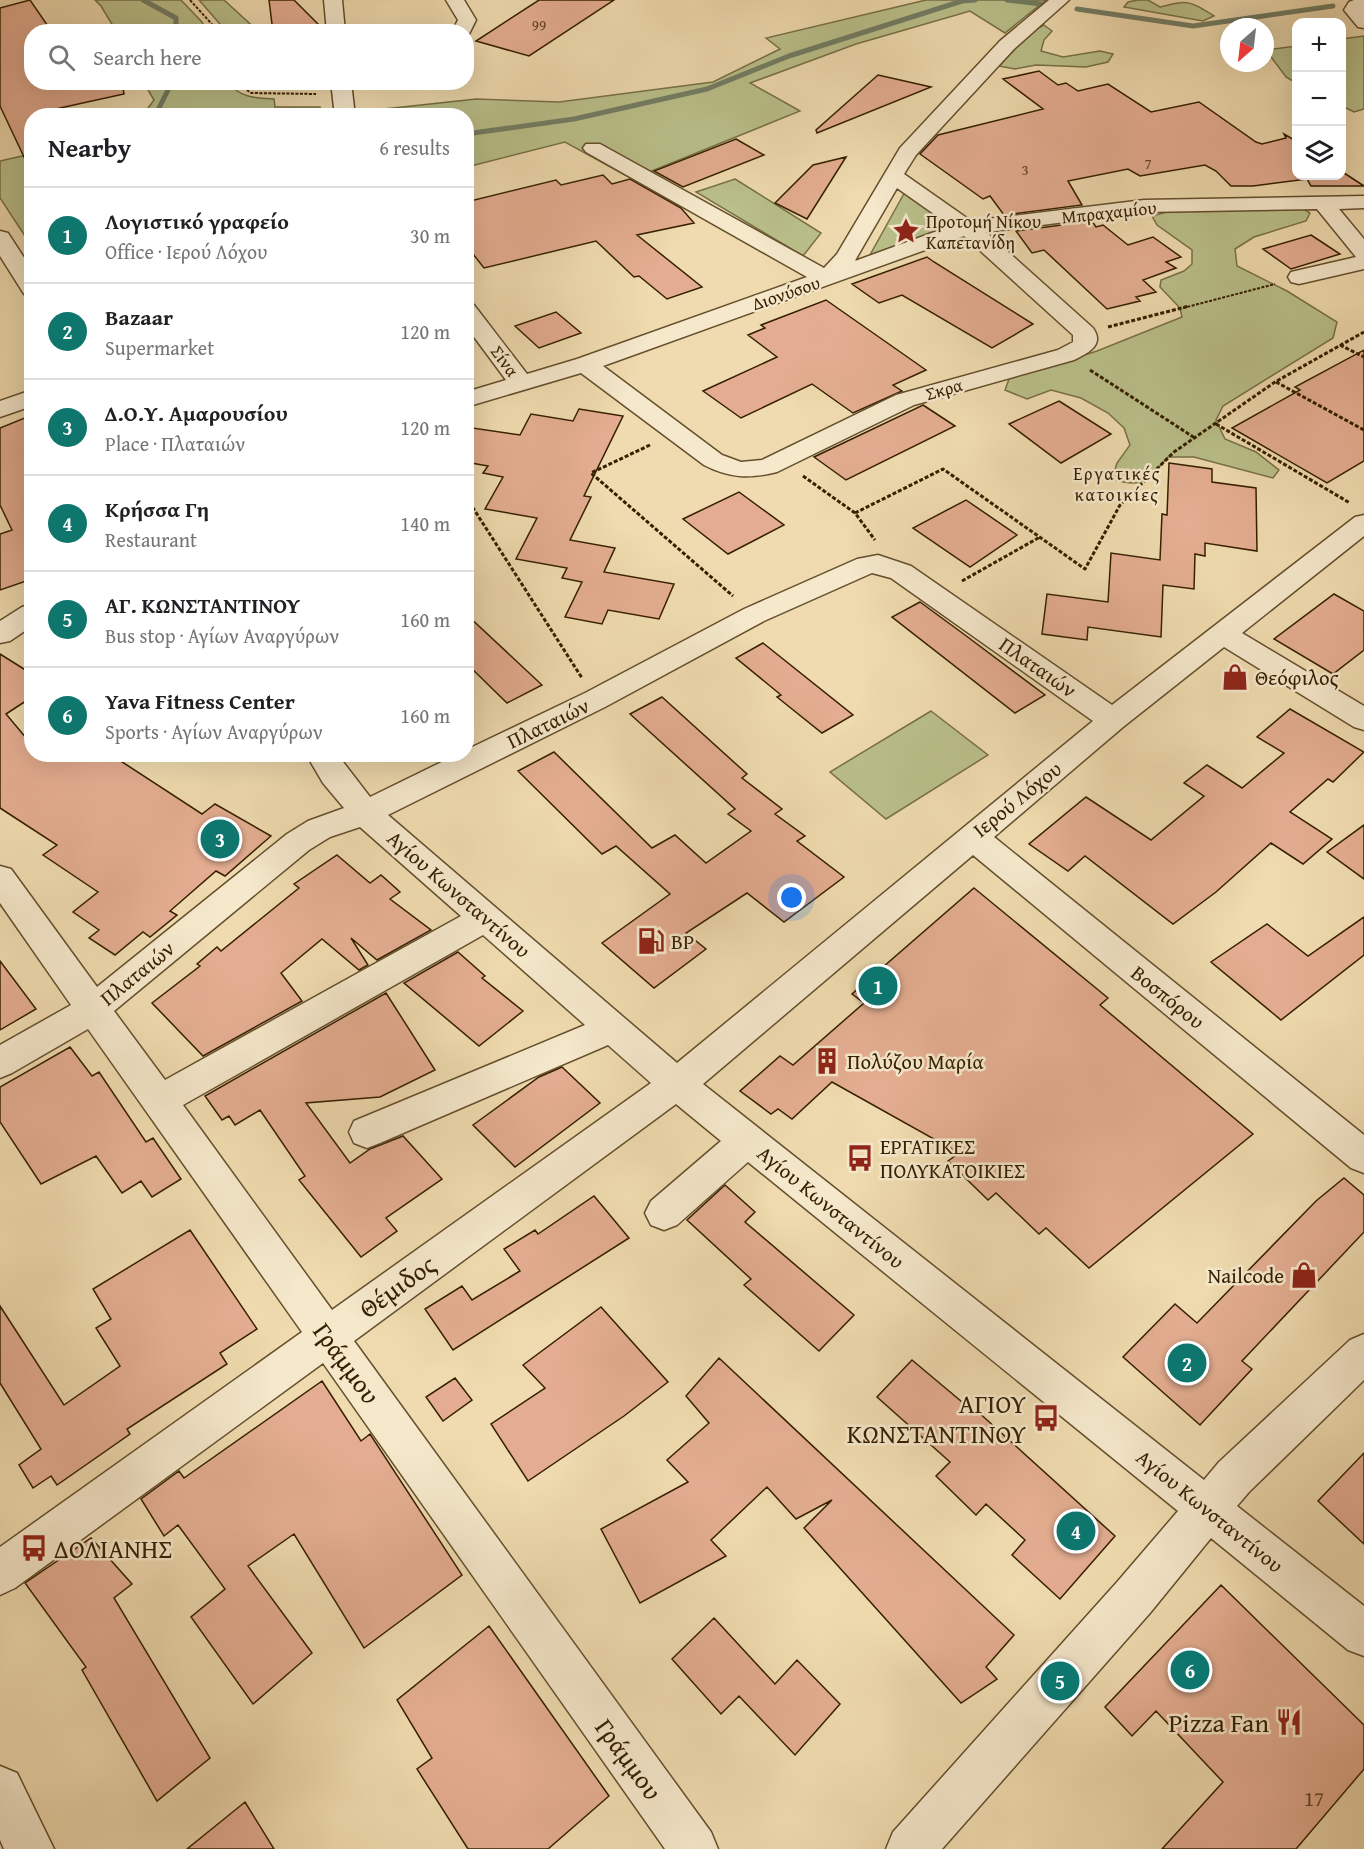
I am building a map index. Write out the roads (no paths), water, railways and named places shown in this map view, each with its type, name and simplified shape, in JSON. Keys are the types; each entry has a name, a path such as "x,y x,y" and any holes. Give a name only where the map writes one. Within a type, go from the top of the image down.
{"street":[{"path":"333,0 335,24"},
{"path":"455,0 467,20 466,24"},
{"name":"Διονύσου","path":"474,397 585,364 827,279 846,257 907,152 1007,45 1060,0"},
{"path":"1364,2 1355,6 1353,10 1364,23"},
{"path":"342,90 344,108"},
{"path":"593,148 827,279"},
{"path":"892,175 967,228"},
{"name":"Μπραχαμίου","path":"827,279 967,228 1144,206 1364,202"},
{"path":"1324,204 1364,253"},
{"name":"Σκρα","path":"585,364 675,434 713,460 729,468 752,470 768,468 904,400 1066,355 1085,345 1085,333 967,228"},
{"path":"0,238 22,255"},
{"path":"1299,278 1364,262"},
{"name":"Σίνα","path":"474,321 521,383"},
{"path":"0,410 24,400"},
{"name":"Ιερού Λόχου","path":"677,1084 1113,720 1223,634 1359,514"},
{"name":"Πλαταιών","path":"474,760 596,700 754,615 855,569 878,564 901,572 1113,720"},
{"path":"0,634 24,618"},
{"path":"1223,634 1364,720"},
{"name":"Αγίου Κωνσταντίνου","path":"326,762 365,813 677,1084 1364,1634"},
{"name":"Πλαταιών","path":"0,1063 93,1009 298,842 319,829 365,813 469,762"},
{"name":"Βοσπόρου","path":"972,837 1364,1157"},
{"name":"Γράμμου","path":"0,878 694,1849"},
{"path":"159,1101 485,918"},
{"path":"367,1132 613,1028"},
{"name":"Θέμιδος","path":"0,1573 677,1084"},
{"path":"664,1213 747,1140"},
{"path":"910,1849 1134,1597 1234,1477 1364,1353"},
{"path":"0,1790 30,1849"}],"waterway":[{"path":"143,0 176,18 176,24"},
{"path":"474,133 574,119 707,89 789,56 962,1 975,0"},
{"path":"1007,0 1041,4"},
{"path":"1077,9 1193,26 1333,6"},
{"path":"159,108 168,90"}],"place":[{"name":"Προτομή Νίκου Καπετανίδη","path":"906,231"},
{"name":"Θεόφιλος","path":"1235,677"},
{"name":"Δ.Ο.Υ. Αμαρουσίου","path":"220,839"},
{"name":"BP","path":"651,941"},
{"name":"Λογιστικό γραφείο","path":"878,986"},
{"name":"Πολύζου Μαρία","path":"827,1061"},
{"name":"ΕΡΓΑΤΙΚΕΣ ΠΟΛΥΚΑΤΟΙΚΙΕΣ","path":"860,1158"},
{"name":"Nailcode","path":"1304,1275"},
{"name":"Bazaar","path":"1187,1363"},
{"name":"ΑΓΙΟΥ ΚΩΝΣΤΑΝΤΙΝΟΥ","path":"1046,1418"},
{"name":"Κρήσσα Γη","path":"1076,1531"},
{"name":"ΔΟΛΙΑΝΗΣ","path":"34,1548"},
{"name":"Yava Fitness Center","path":"1190,1670"},
{"name":"ΑΓ. ΚΩΝΣΤΑΝΤΙΝΟΥ","path":"1060,1681"},
{"name":"Pizza Fan","path":"1289,1722"}],"district":[{"name":"Εργατικές κατοικίες","path":"1117,483"}]}
